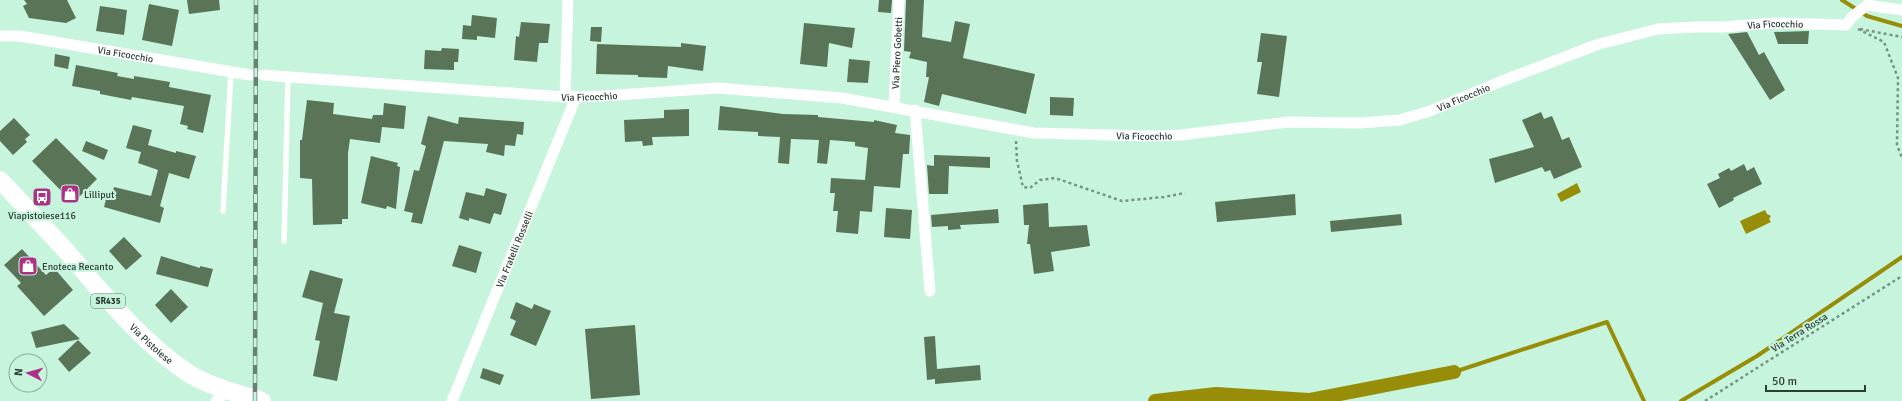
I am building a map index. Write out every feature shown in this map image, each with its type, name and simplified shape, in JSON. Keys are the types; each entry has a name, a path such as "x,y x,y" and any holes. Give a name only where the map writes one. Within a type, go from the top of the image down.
{"main road":[{"name":"Via Pistoiese","path":"0,180 60,245 110,303 162,353 222,396 262,401"}],"street":[{"path":"568,0 571,97"},
{"name":"Via Piero Gobetti","path":"894,107 900,0"},
{"path":"1846,26 1852,17 1867,5 1902,10"},
{"name":"Via Ficocchio","path":"263,75 571,97 718,88 842,98 1045,134 1149,136 1199,134 1288,122 1346,124 1400,120 1430,111 1507,79 1599,44 1658,29 1723,27 1774,23 1846,26"},
{"name":"Via Ficocchio","path":"0,36 20,36 250,75"},
{"name":"Via Fratelli Rosselli","path":"452,401 571,97"},
{"path":"915,110 930,291"}],"lane":[{"path":"223,211 231,72"},
{"path":"284,241 288,76"}],"path":[{"path":"1846,26 1902,37"},
{"path":"1846,26 1866,32 1884,42 1898,78 1897,145 1902,158"},
{"path":"1016,130 1017,161 1022,187 1030,188 1040,180 1055,178 1122,201 1164,197 1185,193"},
{"name":"Via Terra Rossa","path":"1705,401 1902,276"}],"shaded area":[{"path":"1577,183 1581,192 1561,202 1557,194"},
{"path":"1765,210 1767,214 1771,216 1769,219 1771,222 1746,234 1740,221"}],"building":[{"path":"24,0 67,0 76,18 66,23 29,18 23,6 27,4"},
{"path":"187,0 219,0 220,10 189,14"},
{"path":"879,0 892,0 891,13 878,12"},
{"path":"906,0 924,0 922,37 951,42 955,21 970,24 963,58 1035,74 1026,114 942,94 939,106 924,102 929,77 926,77 927,62 909,58 911,52 904,51"},
{"path":"149,4 179,10 172,46 142,40"},
{"path":"100,6 127,10 124,35 96,31"},
{"path":"472,15 497,18 495,38 477,36 477,40 462,39 463,25 471,26"},
{"path":"521,22 550,24 548,43 539,43 537,62 514,60 516,36 519,37"},
{"path":"804,23 855,28 852,48 829,43 827,67 800,64"},
{"path":"591,27 602,27 601,42 590,41"},
{"path":"1809,31 1808,44 1778,44 1774,32"},
{"path":"1747,32 1759,55 1764,52 1785,90 1770,100 1728,34"},
{"path":"1261,33 1287,36 1279,97 1257,94 1262,62 1257,62"},
{"path":"681,43 706,46 703,71 668,66 667,78 638,77 638,75 596,74 597,44 681,47"},
{"path":"442,48 459,49 458,62 454,62 454,70 424,69 425,50 441,51"},
{"path":"55,54 70,57 68,69 54,66"},
{"path":"849,59 870,61 868,83 847,82"},
{"path":"76,65 118,73 117,76 134,79 134,76 170,82 169,87 211,95 203,133 187,129 188,126 180,124 184,106 132,97 131,100 100,94 100,91 72,86"},
{"path":"1050,97 1074,98 1073,116 1050,115"},
{"path":"307,100 334,103 333,114 372,119 373,115 383,115 384,103 406,106 404,129 382,127 380,143 350,139 348,153 348,219 342,219 342,224 313,225 312,179 300,178 300,140 302,140"},
{"path":"720,106 783,114 818,115 818,117 874,122 874,120 897,125 895,133 910,135 909,154 903,154 900,188 874,186 872,212 860,211 858,234 836,232 838,211 833,211 835,193 830,193 831,178 865,180 868,148 855,146 855,142 830,140 827,164 817,163 819,140 791,139 789,164 778,163 780,137 758,136 758,132 718,130"},
{"path":"689,109 689,136 652,137 653,145 643,146 642,141 625,142 624,120 664,118 664,110"},
{"path":"1541,112 1544,119 1552,116 1562,140 1569,137 1582,167 1554,179 1550,170 1545,172 1542,167 1495,183 1489,159 1534,147 1522,120"},
{"path":"428,116 458,124 459,117 524,122 523,135 517,134 515,146 505,145 504,156 486,152 488,144 444,141 422,224 411,222 413,213 404,211 414,170 419,171 426,146 421,144"},
{"path":"14,118 30,135 25,139 27,142 13,155 0,141 0,131"},
{"path":"133,125 152,130 148,145 176,153 176,151 196,156 189,179 169,173 160,206 164,208 160,223 104,207 108,191 112,195 114,187 151,196 158,170 138,163 141,152 126,148"},
{"path":"56,138 97,179 73,203 32,161"},
{"path":"86,141 108,150 104,160 82,151"},
{"path":"934,155 990,157 990,168 949,166 948,194 929,194 927,165 934,166"},
{"path":"371,156 398,163 397,166 400,167 396,209 387,206 386,209 361,203"},
{"path":"1744,164 1747,171 1754,167 1762,184 1733,198 1734,200 1719,208 1707,184 1720,178 1718,174 1729,168 1731,171"},
{"path":"486,188 507,194 501,215 494,213 490,224 469,218 469,221 459,218 466,192 484,196"},
{"path":"1295,194 1296,215 1217,222 1215,202"},
{"path":"1048,203 1049,227 1087,225 1090,246 1051,252 1054,271 1034,274 1030,244 1027,244 1029,225 1024,225 1023,205"},
{"path":"886,208 912,210 910,239 884,237"},
{"path":"998,209 999,223 960,225 961,229 948,230 948,226 932,227 931,215"},
{"path":"1401,214 1402,225 1331,232 1330,221"},
{"path":"124,237 142,256 126,270 109,251"},
{"path":"459,245 482,252 476,273 452,266"},
{"path":"22,249 46,275 54,268 73,290 44,316 17,286 21,283 4,265"},
{"path":"161,256 200,268 200,266 213,269 208,287 156,274"},
{"path":"310,270 343,279 334,313 350,316 337,381 313,376 320,341 315,340 323,303 302,297"},
{"path":"171,289 188,307 171,323 155,305"},
{"path":"516,302 532,309 534,304 551,311 536,346 510,335 516,321 510,318"},
{"path":"64,324 80,339 36,348 31,332"},
{"path":"635,325 640,395 591,399 585,329"},
{"path":"935,336 937,369 980,365 981,380 935,384 935,379 927,380 924,337"},
{"path":"78,340 91,353 69,372 58,359"},
{"path":"483,368 504,375 500,385 480,378"}],"waterway":[{"path":"1842,0 1867,16 1902,26"},
{"path":"1681,401 1757,356 1902,257"},
{"path":"1454,372 1607,322 1644,401"},
{"path":"1155,401 1216,394 1309,400 1454,372"}],"railway":[{"path":"255,401 256,0"}],"place":[{"name":"Lilliput","path":"70,194"},
{"name":"Viapistoiese116","path":"42,197"},
{"name":"Enoteca Recanto","path":"28,266"}]}
